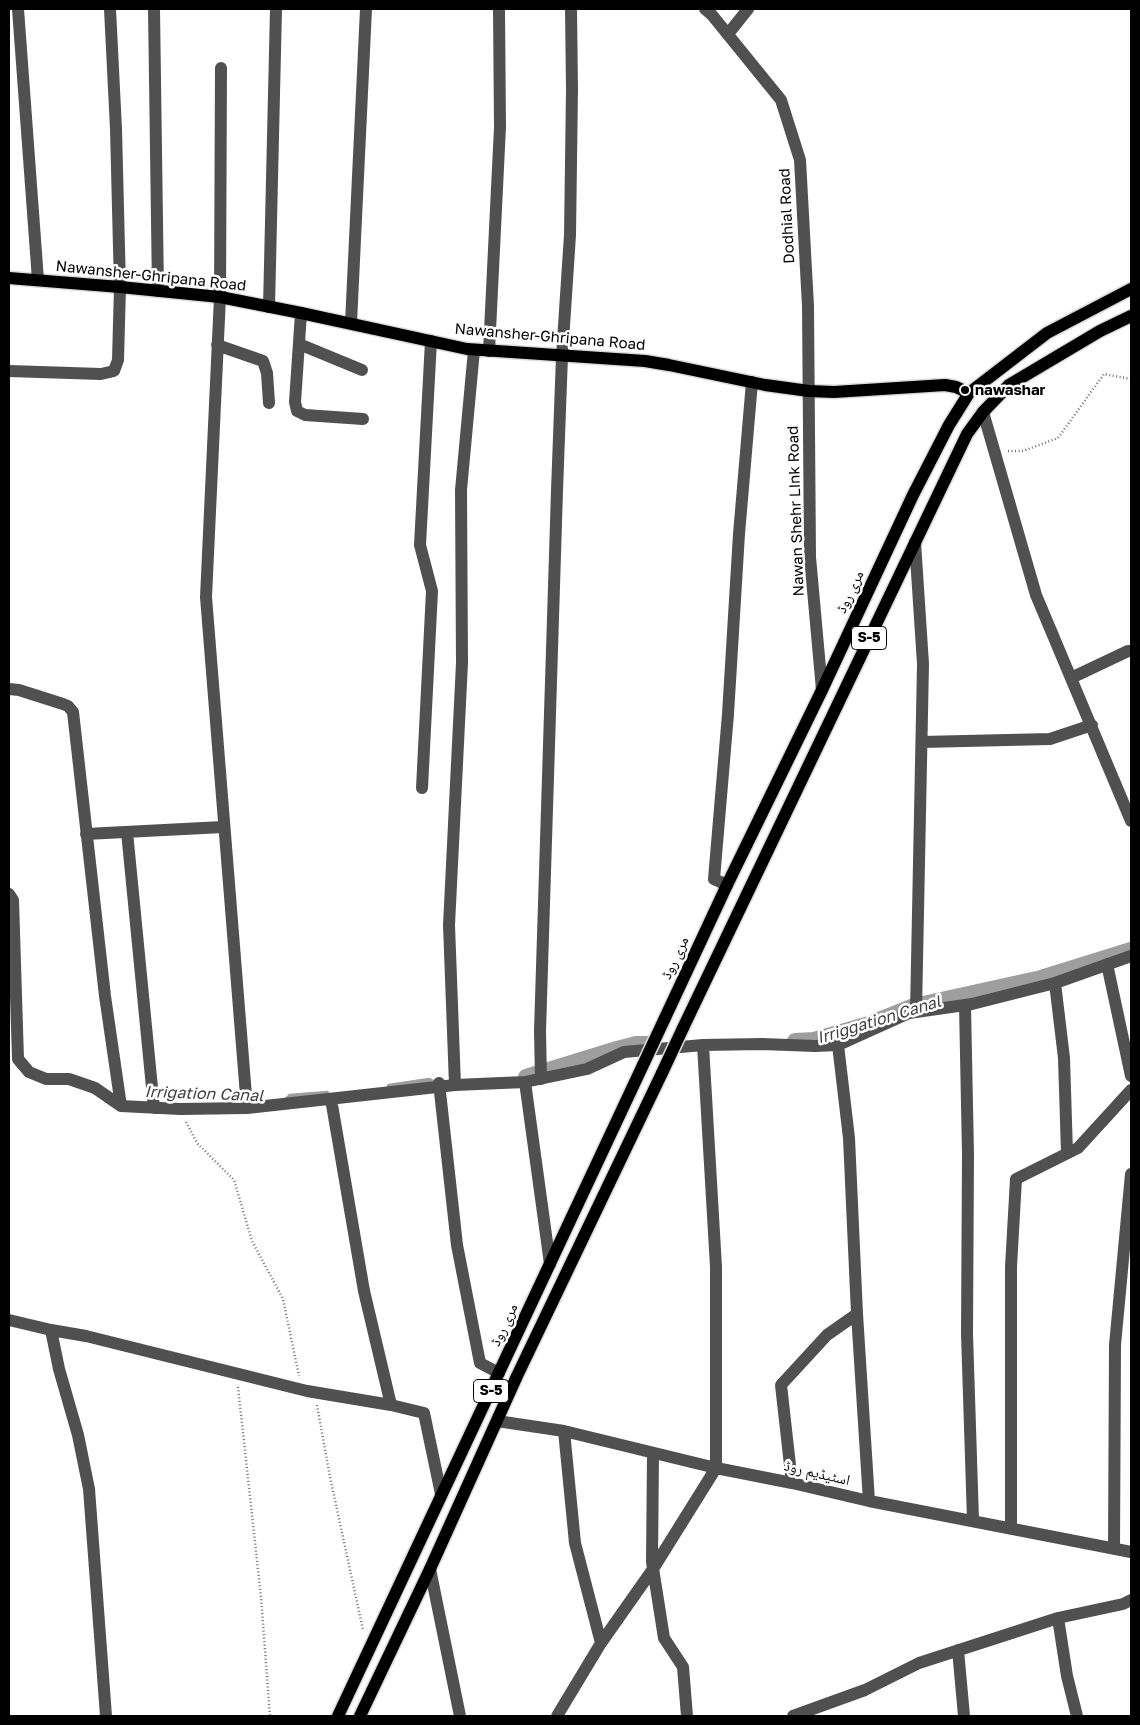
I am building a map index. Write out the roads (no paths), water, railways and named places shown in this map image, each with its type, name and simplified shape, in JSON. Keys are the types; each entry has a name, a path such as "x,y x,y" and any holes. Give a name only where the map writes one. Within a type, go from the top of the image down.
{"main road":[{"name":"Nawansher-Ghripana Road","path":"9,278 220,297 301,312 474,350 645,361 809,391 834,392 945,386 956,387 970,394"},
{"name":"مری روڈ","path":"338,1716 727,885 822,690 913,495 949,425 970,394 1047,333 1131,289"},
{"name":"S-5","path":"360,1716 561,1285 967,434 982,412 1009,385 1100,331 1131,316"},
{"path":"544,1277 561,1285"},
{"path":"402,1580 420,1589"}],"street":[{"path":"18,9 38,280"},
{"path":"9,371 101,374 114,371 118,360 120,287 116,128 110,9"},
{"path":"154,9 158,291"},
{"path":"270,307 276,9"},
{"path":"351,323 366,9"},
{"path":"489,351 500,127 499,9"},
{"path":"541,1079 540,1003 562,356 570,235 571,9"},
{"name":"Dodhial Road","path":"705,9 728,34 781,100 800,160 808,306 809,391"},
{"path":"728,34 748,9"},
{"path":"222,68 220,297 206,597 247,1108"},
{"path":"301,312 296,411 305,415 363,419"},
{"path":"422,788 432,591 420,545 431,341"},
{"path":"299,344 362,370"},
{"path":"217,345 263,361 267,373 269,403"},
{"path":"455,1085 449,925 462,663 460,490 474,350"},
{"path":"727,885 714,880 728,714 738,534 752,382"},
{"name":"Nawan Shehr LInk Road","path":"809,391 810,557 822,690"},
{"path":"982,412 1036,595 1131,821"},
{"path":"915,542 923,664 916,1012"},
{"path":"1071,678 1130,650"},
{"path":"9,689 63,704 68,706 72,712 105,996 121,1106"},
{"path":"922,742 1050,739 1092,725"},
{"path":"86,834 223,827"},
{"path":"127,832 154,1108"},
{"path":"9,894 13,900 18,1059 29,1072 46,1079 69,1079 95,1088 121,1106 154,1108 247,1108 439,1085 525,1082 587,1069 624,1052 702,1045 838,1045 909,1013 965,1005 1055,983 1131,956"},
{"path":"1107,964 1131,1076"},
{"path":"1055,983 1064,1058 1067,1153"},
{"path":"965,1005 968,1154 967,1334 973,1520"},
{"path":"557,1716 601,1643 653,1569 716,1468 716,1267 702,1045"},
{"path":"838,1045 848,1138 869,1501"},
{"path":"525,1082 550,1264"},
{"path":"439,1085 457,1245 480,1363 499,1373"},
{"path":"1011,1528 1011,1267 1016,1179 1078,1148 1131,1090"},
{"path":"331,1099 364,1291 391,1405"},
{"path":"1114,1549 1115,1346 1131,1174"},
{"path":"792,1483 781,1385 827,1335 857,1314"},
{"path":"9,1320 86,1336 302,1390 391,1405 424,1413 441,1494"},
{"path":"52,1330 59,1369 78,1435 89,1489 106,1716"},
{"name":"اسٹیڈیم روڈ","path":"497,1421 564,1431 653,1454 869,1501 1131,1552"},
{"path":"564,1431 575,1543 601,1643"},
{"path":"653,1454 653,1569 664,1638 683,1667 687,1716"},
{"path":"430,1569 460,1716"},
{"path":"793,1716 864,1690 920,1663 1058,1618 1123,1604 1131,1600"},
{"path":"1058,1618 1067,1676 1077,1716"},
{"path":"958,1650 964,1716"}],"waterway":[{"name":"Irriggation Canal","path":"795,1041 814,1040 869,1024 914,1006 1041,978 1131,950"},
{"name":"Irriggation Canal","path":"526,1077 617,1049 636,1044 651,1044"},
{"name":"Irrigation Canal","path":"389,1086 429,1080 437,1084"},
{"name":"Irrigation Canal","path":"285,1101 290,1096 327,1093"}],"place":[{"name":"nawashar","path":"965,390"}]}
